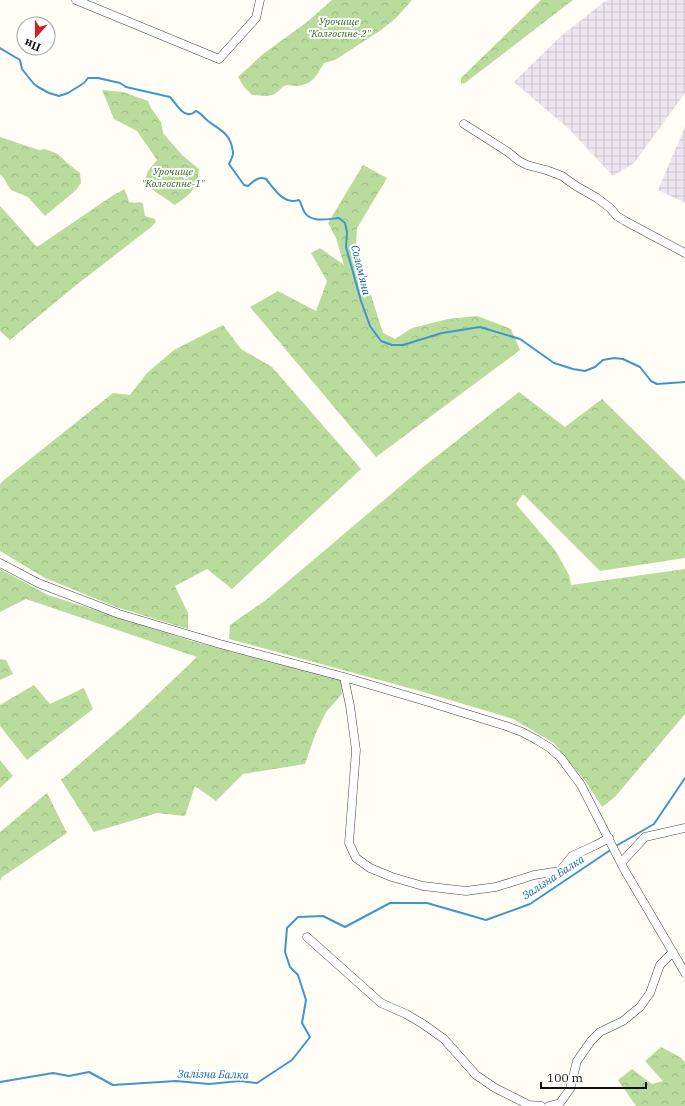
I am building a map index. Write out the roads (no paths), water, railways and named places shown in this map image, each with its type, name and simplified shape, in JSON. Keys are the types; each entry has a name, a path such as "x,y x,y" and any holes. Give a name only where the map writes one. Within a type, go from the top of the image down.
{"street":[{"path":"76,0 219,59 256,18 260,0"},
{"path":"464,124 508,152 519,161 562,176 597,198 610,208 617,216 685,253"},
{"path":"0,563 38,583 118,614 220,644 344,677 506,726 538,740 561,758 581,785 621,862 685,973"},
{"path":"344,677 350,706 356,750 349,843 356,858 370,868 392,877 424,886 466,891 496,887 534,875 560,871 572,856 596,845 610,841"},
{"path":"621,862 644,836 685,828"},
{"path":"306,937 381,1002 406,1014 444,1038 476,1075 495,1088 529,1105 541,1106"},
{"path":"549,1106 560,1103 570,1089 577,1061 590,1041 600,1032 623,1021 640,1008 650,993 660,965 673,952"}],"waterway":[{"name":"Солом'яна","path":"0,48 20,60 22,69 34,84 49,93 59,96 68,93 84,83 88,78 98,78 120,83 126,87 170,97 184,113 190,114 196,111 198,112 227,136 231,143 233,152 233,156 229,164 244,185 248,186 258,179 266,179 280,196 289,200 299,200 308,216 320,220 339,218 345,223 347,232 346,247 361,301 370,326 381,341 392,345 403,345 442,333 480,327 520,339 554,363 573,369 585,371 595,367 603,360 614,358 623,359 640,367 651,381 657,384 685,382"},
{"name":"Залізна Балка","path":"616,846 654,824 685,778"},
{"name":"Залізна Балка","path":"0,1082 53,1073 69,1076 89,1072 113,1085 176,1081 209,1084 240,1081 257,1083 292,1060 310,1037 302,1023 306,1000 298,975 290,967 285,952 287,928 298,917 323,916 345,927 390,903 427,903 486,920 530,904 612,849"}],"park label":[{"name":"Урочище \"Колгоспне-2\"","path":"339,26"},
{"name":"Урочище \"Колгоспне-1\"","path":"173,176"}]}
